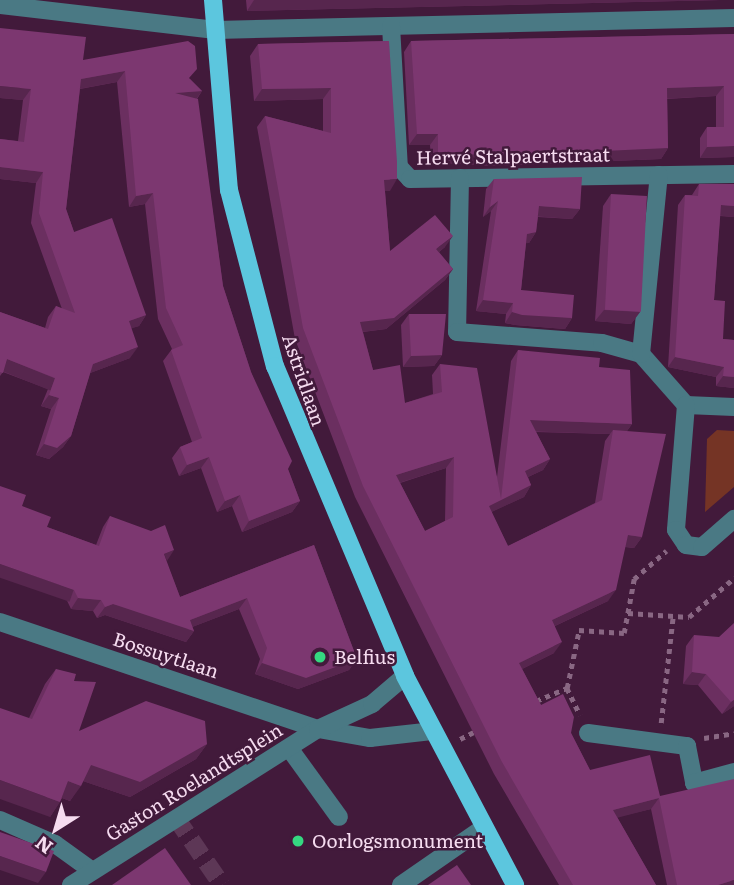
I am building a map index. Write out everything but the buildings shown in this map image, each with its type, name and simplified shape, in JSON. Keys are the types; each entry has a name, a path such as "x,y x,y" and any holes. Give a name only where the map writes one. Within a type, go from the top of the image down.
{"main road":[{"name":"Astridlaan","path":"213,0 229,190 247,275 307,452 405,676 482,829 515,885"}],"street":[{"path":"0,5 216,30 734,18"},
{"name":"Hervé Stalpaertstraat","path":"391,26 400,172 410,179 734,174"},
{"path":"641,354 659,175"},
{"path":"460,178 457,332 602,344 641,354 686,405 680,540 702,547 734,519"},
{"path":"686,405 734,407"},
{"name":"Bossuytlaan","path":"0,622 318,729 370,738 432,731"},
{"path":"318,729 372,704 405,676"},
{"name":"Gaston Roelandtsplein","path":"71,885 318,729"},
{"path":"589,733 687,746 694,783 734,772"},
{"path":"289,748 339,817"},
{"path":"0,820 55,844 92,870"},
{"path":"403,884 482,829"}],"path":[{"path":"589,733 567,688 579,629 624,633 634,579 680,540"},
{"path":"628,613 689,617 734,578"},
{"path":"659,743 673,616"},
{"path":"527,705 567,688"}],"shaded area":[{"path":"717,430 734,431 734,487 705,512 707,439"}],"tunnel":[{"path":"176,818 222,885"}],"place":[{"name":"Belfius","path":"320,657"},
{"name":"Oorlogsmonument","path":"298,841"}]}
